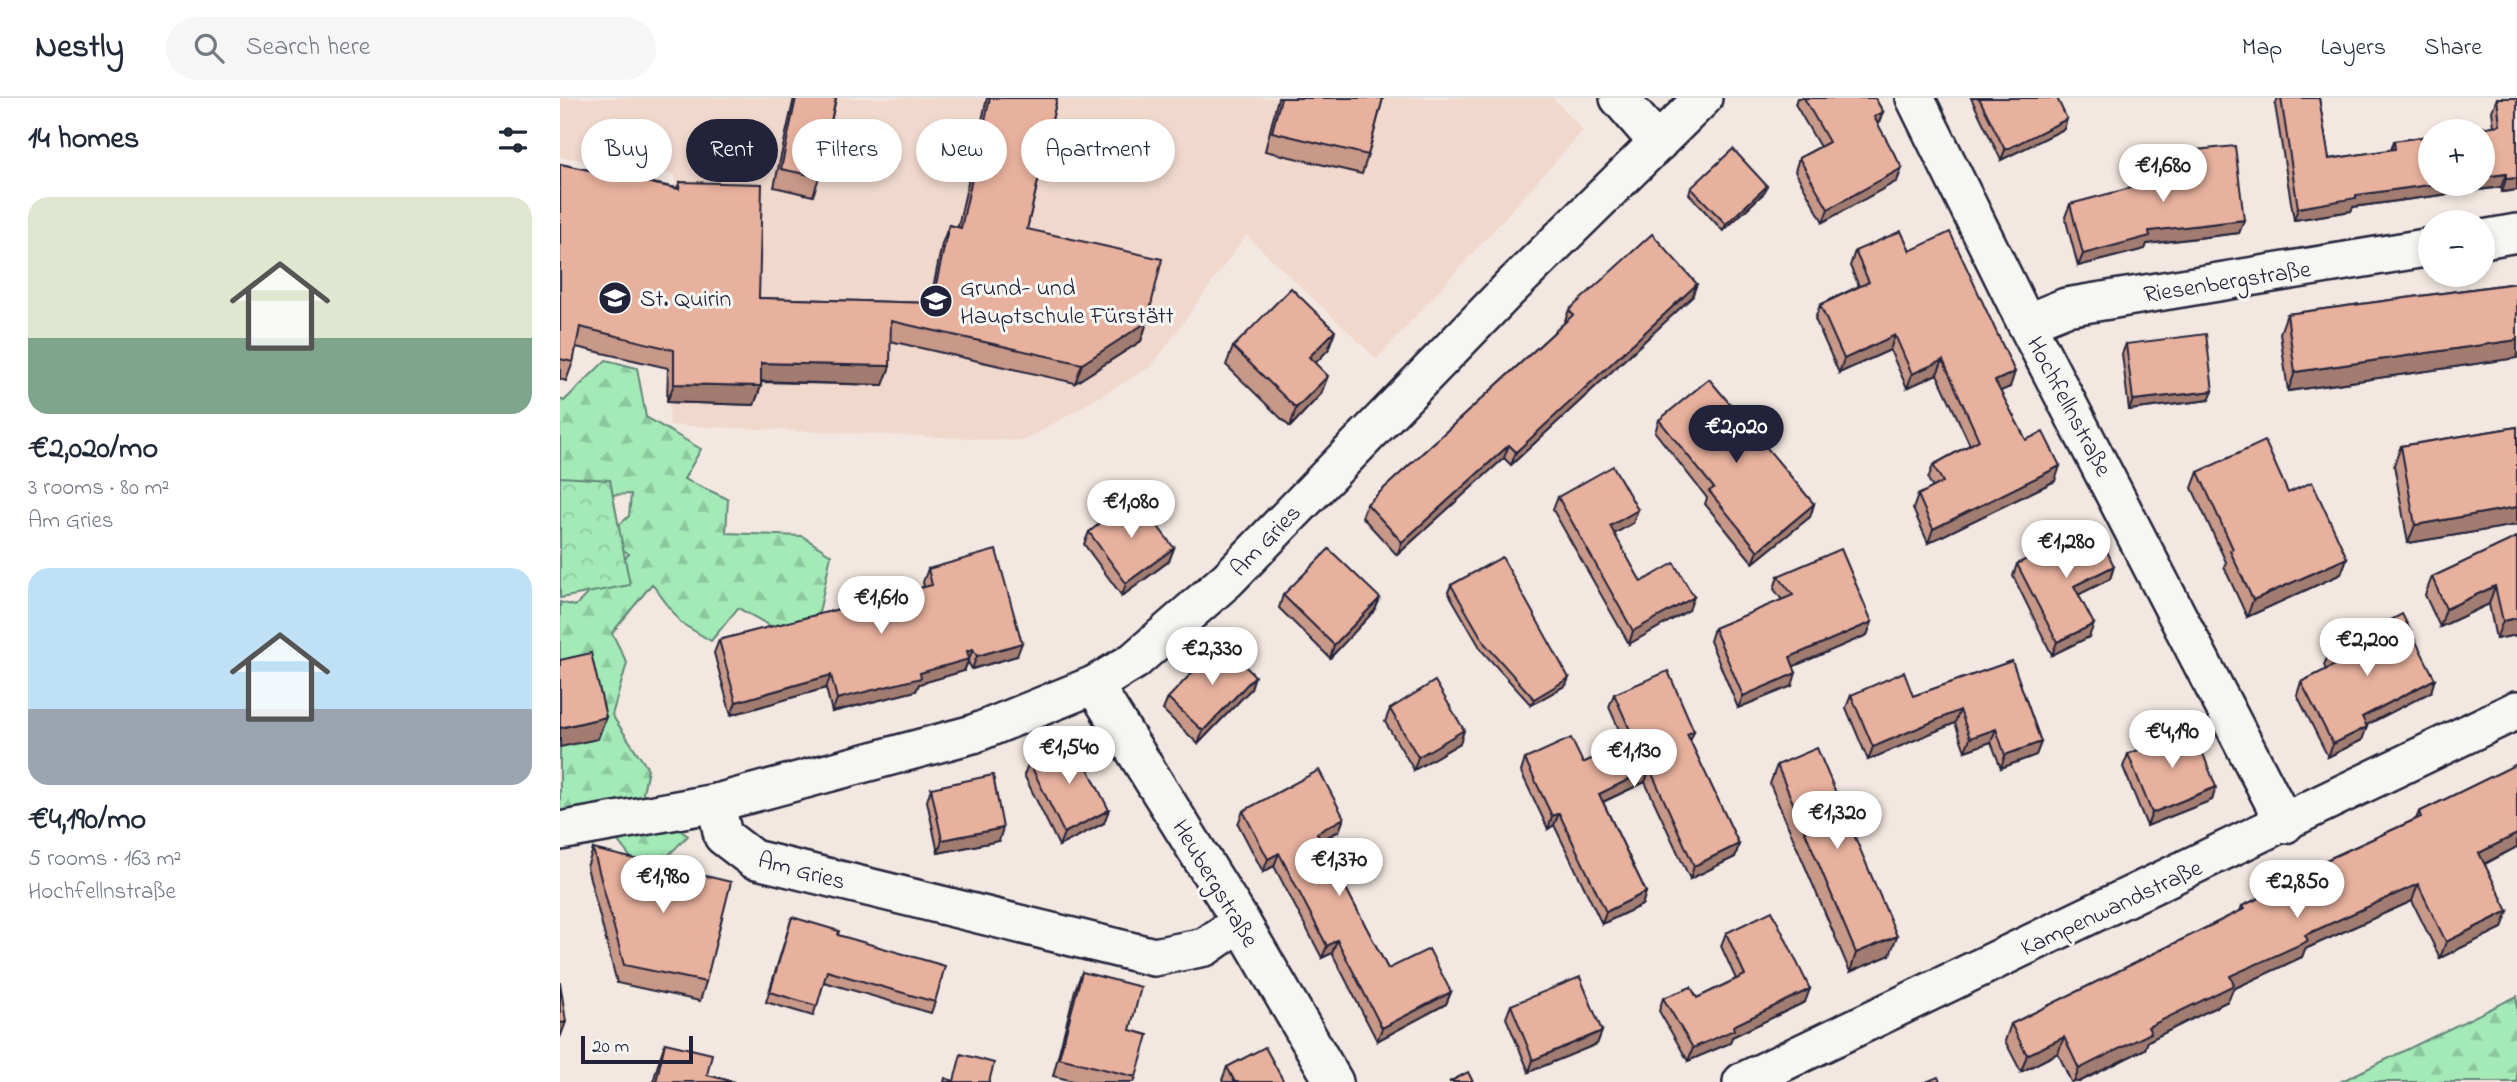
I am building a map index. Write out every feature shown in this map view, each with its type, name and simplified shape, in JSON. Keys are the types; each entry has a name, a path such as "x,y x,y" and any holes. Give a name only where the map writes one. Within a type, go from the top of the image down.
{"street":[{"path":"1619,98 1658,143"},
{"name":"Am Gries","path":"560,831 716,803 973,734 1094,685 1133,662 1227,579 1509,289 1703,98"},
{"name":"Hochfellnstraße","path":"1915,98 2026,323 2285,824"},
{"path":"2495,237 2517,233"},
{"name":"Riesenbergstraße","path":"2026,323 2066,307 2418,249"},
{"name":"Heubergstraße","path":"1094,685 1241,922 1334,1082"},
{"name":"Kampenwandstraße","path":"1742,1082 2285,824 2517,710"},
{"name":"Am Gries","path":"716,803 723,836 753,859 1154,957 1205,947 1241,922"}],"shaded area":[{"name":"Grund- und Hauptschule Fürstätt","path":"560,98 1553,98 1583,131 1377,359 1246,235 1152,366 1024,441 669,425 675,174 672,174 672,119 581,119 581,160 560,157"}],"green space":[{"path":"606,360 637,368 646,417 701,449 684,479 728,499 726,533 802,536 831,555 818,618 789,636 738,608 711,641 681,623 652,584 612,633 627,663 612,715 648,769 641,803 688,836 646,877 592,808 560,818 560,602 575,606 629,554 606,537 629,516 631,494 560,497 560,399 564,401"},
{"path":"560,477 610,480 630,585 560,598"},
{"path":"2517,996 2517,1082 2340,1082"}],"building":[{"path":"796,98 836,98 831,119 792,119 792,171 781,169"},
{"path":"990,98 1057,98 1052,119 1021,119 1021,182 1038,182 1027,229 1162,259 1147,322 1082,364 891,321 890,366 761,363 761,386 674,384 674,350 580,327 573,362 560,359 560,164 581,168 581,182 646,182 679,189 680,182 762,184 759,298 932,303 949,225 961,228 971,182 1007,182 1007,119 985,119"},
{"path":"1281,98 1383,98 1368,155 1272,132"},
{"path":"1804,98 1875,98 1883,112 1874,117 1902,168 1828,209 1799,158 1829,142"},
{"path":"1979,98 2057,98 2067,119 2005,150"},
{"path":"2281,98 2319,98 2329,159 2395,149 2394,141 2418,138 2418,186 2356,195 2356,198 2298,208"},
{"path":"2497,98 2517,98 2517,178 2506,179 2506,174 2495,175 2495,126 2500,125"},
{"path":"2235,146 2244,220 2149,231 2150,236 2083,254 2070,204 2138,186 2200,178 2196,150"},
{"path":"1733,149 1767,186 1726,224 1691,188"},
{"path":"1901,231 1910,251 1950,232 2015,372 1995,381 2026,440 2043,432 2060,466 1933,529 1918,495 1943,482 1933,465 1979,440 1943,360 1912,374 1895,335 1844,359 1820,305 1869,282 1855,251"},
{"path":"1652,234 1697,284 1516,452 1509,445 1402,542 1367,504 1573,315 1569,310"},
{"path":"2517,283 2517,340 2295,372 2287,314"},
{"path":"1291,288 1335,331 1309,357 1328,376 1296,408 1233,347"},
{"path":"2206,334 2213,391 2133,400 2126,344"},
{"path":"1709,379 1814,504 1758,551 1709,491 1714,488 1659,420"},
{"path":"2517,427 2517,507 2415,525 2401,446"},
{"path":"2265,441 2288,493 2312,482 2347,558 2253,600 2198,472"},
{"path":"1613,466 1638,510 1610,526 1641,582 1674,563 1694,597 1633,631 1558,497"},
{"path":"1135,496 1174,548 1126,583 1089,532"},
{"path":"2094,524 2114,566 2074,586 2094,624 2057,642 2017,564"},
{"path":"2517,537 2517,618 2503,621 2495,586 2446,609 2432,577"},
{"path":"1329,549 1380,598 1334,645 1283,595"},
{"path":"1841,549 1872,622 1790,657 1796,673 1743,696 1714,628 1793,595 1778,576"},
{"path":"996,550 1022,643 977,656 973,649 967,651 969,659 920,673 921,678 837,699 831,675 736,702 719,640 932,585 928,569"},
{"path":"1502,557 1569,678 1534,699 1485,644 1451,585"},
{"path":"2402,614 2435,679 2362,717 2367,727 2333,744 2301,682 2335,665 2329,653"},
{"path":"1221,642 1255,676 1203,731 1168,698"},
{"path":"591,653 606,717 560,728 560,660"},
{"path":"2012,661 2041,742 2005,755 1996,729 1970,738 1960,710 1873,747 1851,695 1904,672 1913,696"},
{"path":"1668,671 1694,731 1687,734 1739,844 1694,866 1650,769 1599,794 1646,892 1606,912 1559,813 1552,816 1525,759 1571,738 1583,763 1634,739 1614,694"},
{"path":"1435,681 1464,730 1418,757 1390,709"},
{"path":"2193,728 2216,787 2152,813 2128,754"},
{"path":"1073,739 1109,810 1064,833 1029,762"},
{"path":"1817,748 1897,936 1856,953 1777,765"},
{"path":"2517,764 2517,834 2479,853 2508,911 2446,942 2418,884 2305,935 2308,941 2230,976 2234,985 2148,1027 2151,1033 2079,1069 2064,1037 2027,1055 2011,1024 2244,909 2242,906 2283,887 2280,881 2421,817 2419,812"},
{"path":"1319,770 1344,818 1317,833 1388,969 1429,949 1451,992 1382,1028 1337,940 1327,946 1279,853 1268,859 1243,811"},
{"path":"993,775 1003,828 942,840 931,788"},
{"path":"593,849 731,882 706,982 624,965"},
{"path":"1772,911 1810,989 1733,1026 1734,1030 1693,1048 1663,998 1691,987 1697,998 1745,975 1726,933"},
{"path":"792,917 839,931 838,935 945,966 935,1002 827,971 817,1006 770,992"},
{"path":"1082,972 1141,987 1130,1030 1148,1035 1136,1077 1059,1058"},
{"path":"1580,977 1602,1031 1533,1060 1511,1005"},
{"path":"560,982 566,1022 560,1023"},
{"path":"665,1043 712,1054 707,1075 735,1082 656,1082"},
{"path":"1265,1047 1284,1082 1235,1082 1227,1067"},
{"path":"961,1054 994,1063 989,1082 944,1082 945,1078 954,1081"},
{"path":"1468,1072 1473,1082 1449,1082"},
{"path":"1938,1077 1940,1082 1926,1082"}],"place":[{"name":"St. Quirin","path":"615,298"},
{"name":"Grund- und Hauptschule Fürstätt","path":"936,301"}]}
